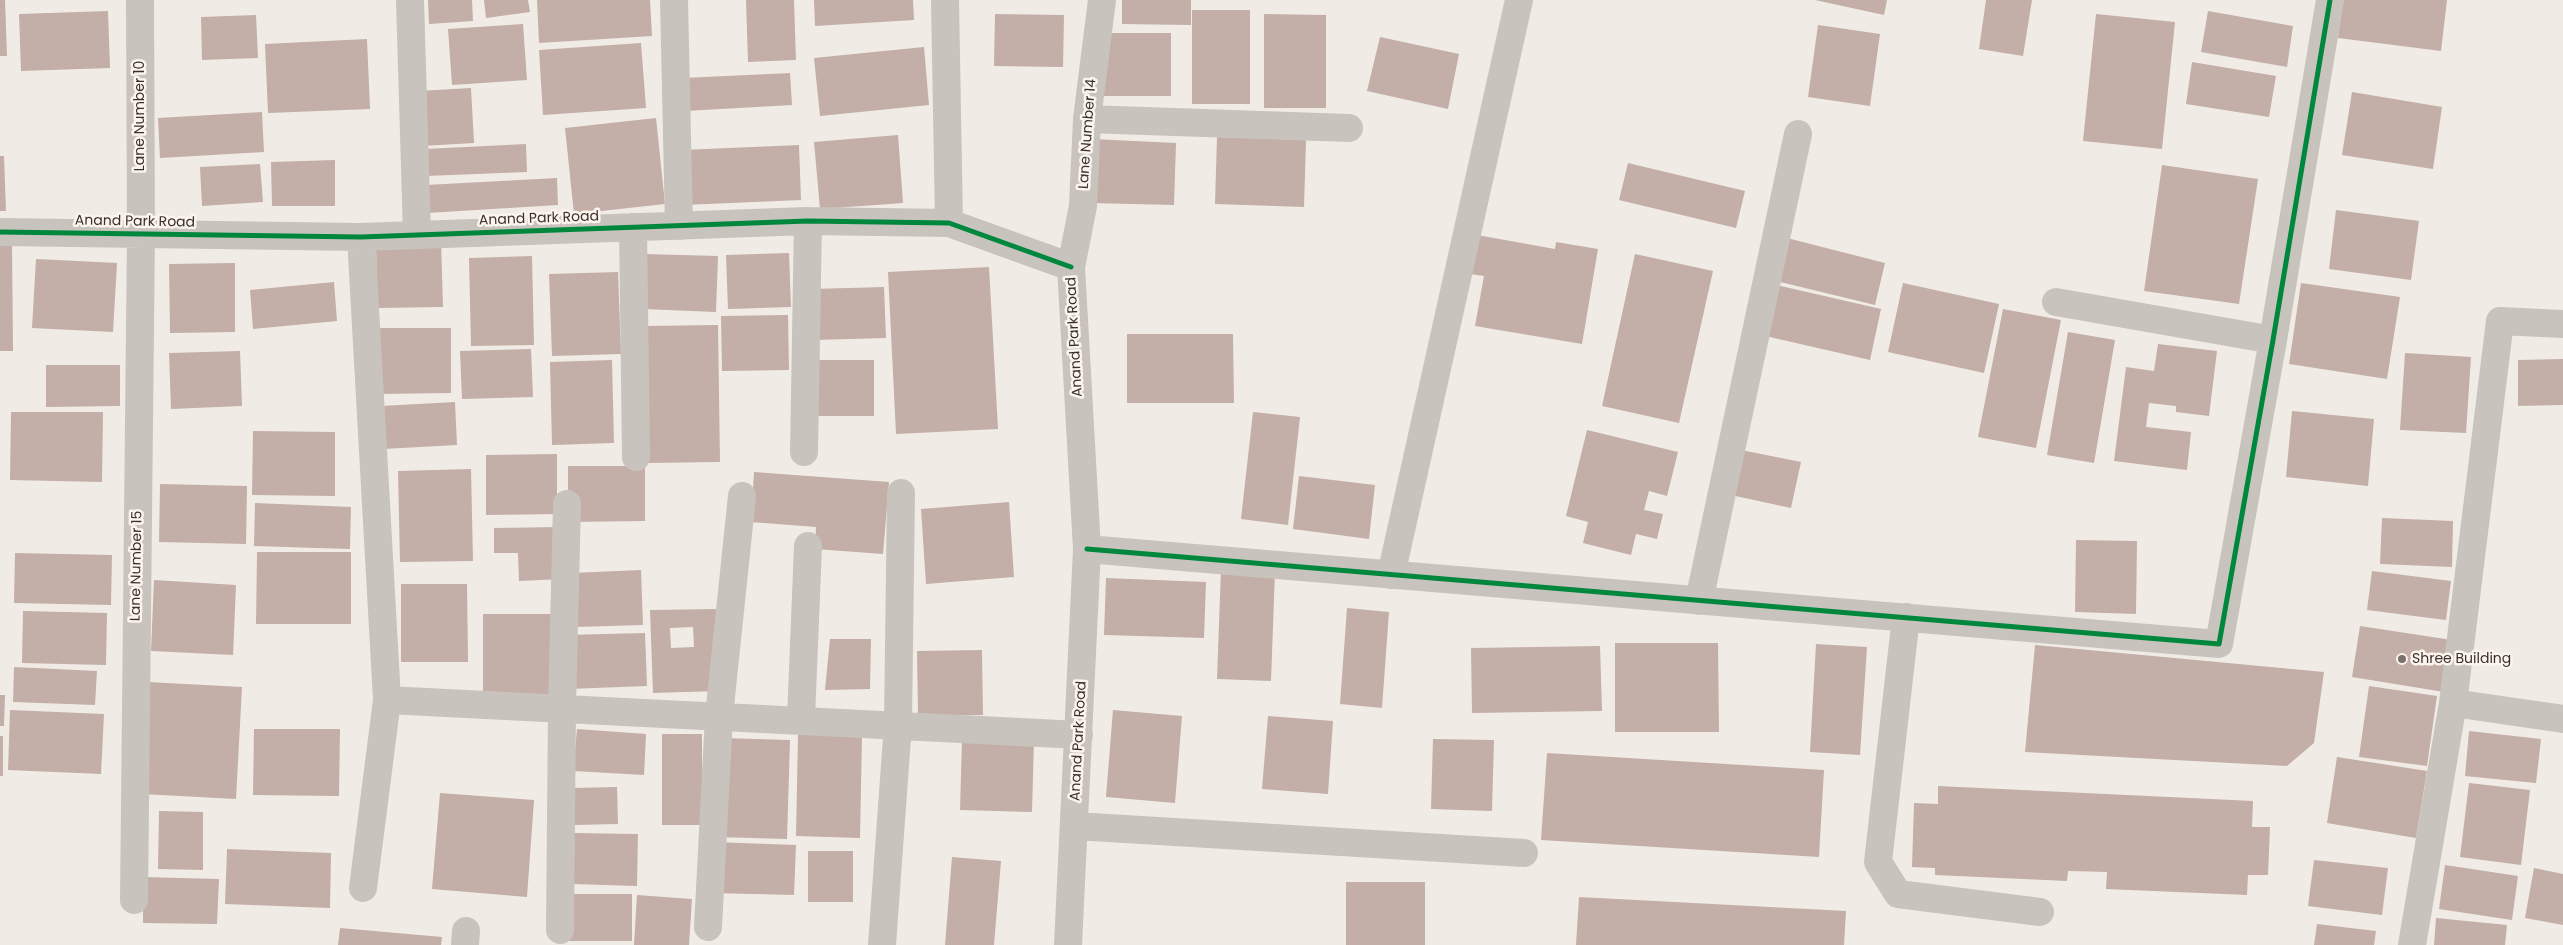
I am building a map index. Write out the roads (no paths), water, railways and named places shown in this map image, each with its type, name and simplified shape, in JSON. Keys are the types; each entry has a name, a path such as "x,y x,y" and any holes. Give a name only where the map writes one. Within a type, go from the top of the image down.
{"street":[{"name":"Lane Number 10","path":"140,0 141,232"},
{"path":"410,0 417,235"},
{"path":"674,0 679,226"},
{"path":"945,0 949,223"},
{"name":"Lane Number 14","path":"1071,267 1083,206 1087,119 1102,0"},
{"path":"1391,575 1519,0"},
{"path":"1087,549 2218,644 2273,340 2330,0"},
{"path":"1087,119 1349,128"},
{"path":"1699,601 1798,134"},
{"name":"Anand Park Road","path":"0,232 141,232 362,237 808,221 949,223 1071,267 1087,549 1068,945"},
{"path":"804,452 808,221"},
{"path":"634,228 636,457"},
{"name":"Lane Number 15","path":"134,900 141,232"},
{"path":"362,237 387,700 363,888"},
{"path":"2056,302 2273,340"},
{"path":"2412,945 2453,703 2500,320 2563,324"},
{"path":"882,945 898,724 901,493"},
{"path":"708,927 720,716 742,496"},
{"path":"560,930 562,708 567,504"},
{"path":"802,719 808,546"},
{"path":"1906,618 1878,862 1898,894 2040,912"},
{"path":"387,700 802,719 1079,735"},
{"path":"2453,703 2563,718"},
{"path":"1075,826 1524,853"}],"place":[{"name":"Shree Building","path":"2402,659"}]}
